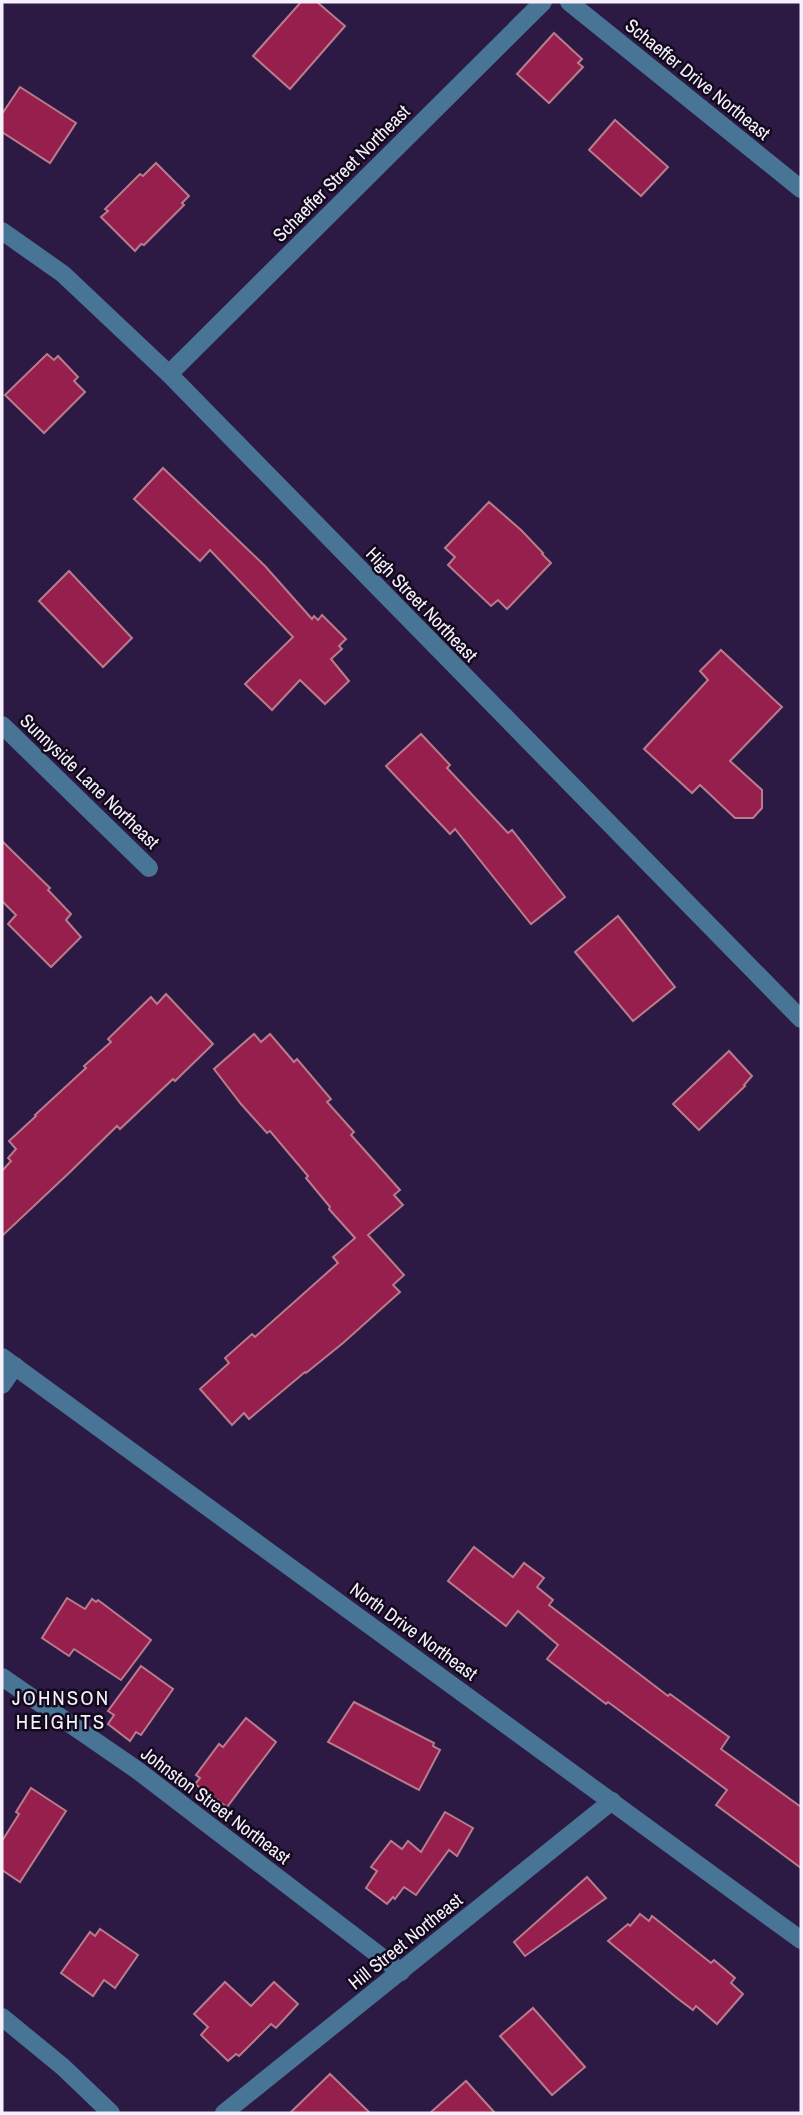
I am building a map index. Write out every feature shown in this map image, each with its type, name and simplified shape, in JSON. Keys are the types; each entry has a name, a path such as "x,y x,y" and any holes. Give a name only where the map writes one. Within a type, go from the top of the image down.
{"street":[{"name":"Schaeffer Street Northeast","path":"169,374 543,2"},
{"name":"Schaeffer Drive Northeast","path":"569,2 801,189"},
{"name":"High Street Northeast","path":"2,231 63,274 169,374 801,1019"},
{"name":"Sunnyside Lane Northeast","path":"2,725 149,868"},
{"path":"2,1385 8,1362"},
{"name":"North Drive Northeast","path":"8,1362 801,1940"},
{"name":"Johnston Street Northeast","path":"2,1677 137,1770 401,1972"},
{"name":"Hill Street Northeast","path":"224,2113 612,1801"},
{"path":"2,2017 63,2067 111,2113"}],"building":[{"path":"301,2 317,2 345,26 290,89 253,56"},
{"path":"554,33 582,59 578,63 583,67 549,103 517,74"},
{"path":"20,87 76,123 50,163 2,132 2,114"},
{"path":"615,120 668,167 641,196 589,150"},
{"path":"156,163 189,196 182,203 184,205 135,251 101,217 108,211 105,209 140,174 143,176"},
{"path":"47,354 54,360 58,356 78,377 74,381 85,392 44,433 5,395"},
{"path":"163,468 265,566 312,619 314,616 318,620 322,615 346,639 339,646 342,649 331,659 349,681 325,704 300,680 272,710 245,684 293,637 210,550 200,561 134,499"},
{"path":"489,502 521,530 551,563 507,609 498,600 491,606 448,565 455,557 445,548"},
{"path":"69,571 132,638 103,667 39,601"},
{"path":"721,650 782,707 730,761 762,790 762,808 753,818 735,818 700,785 692,793 644,749 708,680 700,671"},
{"path":"421,734 450,765 447,768 508,833 512,830 565,897 531,924 455,829 450,834 386,766"},
{"path":"2,841 50,888 48,890 71,914 66,920 81,937 51,967 8,924 16,915 2,901"},
{"path":"618,916 675,987 633,1021 575,952"},
{"path":"166,994 213,1044 120,1129 117,1126 2,1236 2,1171 11,1161 8,1158 16,1149 9,1141 86,1068 84,1066 111,1042 108,1039 151,997 157,1004"},
{"path":"254,1034 261,1042 270,1034 294,1062 297,1059 331,1099 327,1102 354,1132 351,1135 400,1190 394,1195 403,1205 368,1235 404,1275 393,1285 400,1292 343,1343 249,1419 244,1413 232,1425 200,1389 229,1363 225,1358 252,1334 255,1337 338,1263 333,1257 355,1238 329,1209 306,1178 308,1176 270,1131 267,1133 241,1104 214,1069"},
{"path":"729,1051 752,1076 699,1130 673,1104"},
{"path":"474,1547 513,1577 524,1563 544,1578 537,1587 553,1600 549,1605 668,1696 670,1694 729,1737 721,1749 801,1807 801,1868 716,1805 727,1790 547,1659 558,1645 518,1611 506,1626 448,1581"},
{"path":"67,1598 85,1609 92,1599 96,1602 98,1600 151,1640 121,1680 74,1649 69,1656 42,1638"},
{"path":"141,1666 173,1689 141,1735 136,1732 130,1741 108,1724 114,1715 108,1711"},
{"path":"354,1702 434,1743 433,1746 440,1750 419,1790 328,1742"},
{"path":"246,1718 276,1742 227,1807 195,1784 200,1778 196,1775 219,1744 223,1747"},
{"path":"31,1788 66,1811 20,1882 2,1870 2,1841"},
{"path":"445,1812 473,1828 457,1856 449,1850 416,1895 404,1887 395,1899 393,1897 387,1904 366,1888 377,1871 371,1867 391,1841 402,1849 408,1841 421,1852"},
{"path":"587,1877 606,1898 525,1956 514,1942"},
{"path":"640,1914 649,1921 652,1916 711,1963 714,1960 735,1978 731,1983 743,1994 717,2024 696,2006 693,2010 677,1998 608,1941 628,1924 630,1926"},
{"path":"100,1929 138,1955 115,1988 104,1980 93,1996 61,1973 90,1932 95,1936"},
{"path":"225,1982 251,2006 274,1982 298,2004 276,2028 271,2024 239,2056 236,2054 228,2061 201,2035 208,2027 194,2014"},
{"path":"533,2008 585,2067 552,2095 500,2036"},
{"path":"330,2074 370,2113 290,2113"},
{"path":"466,2081 495,2113 430,2113"}],"district":[{"name":"JOHNSON HEIGHTS","path":"61,1709"}]}
